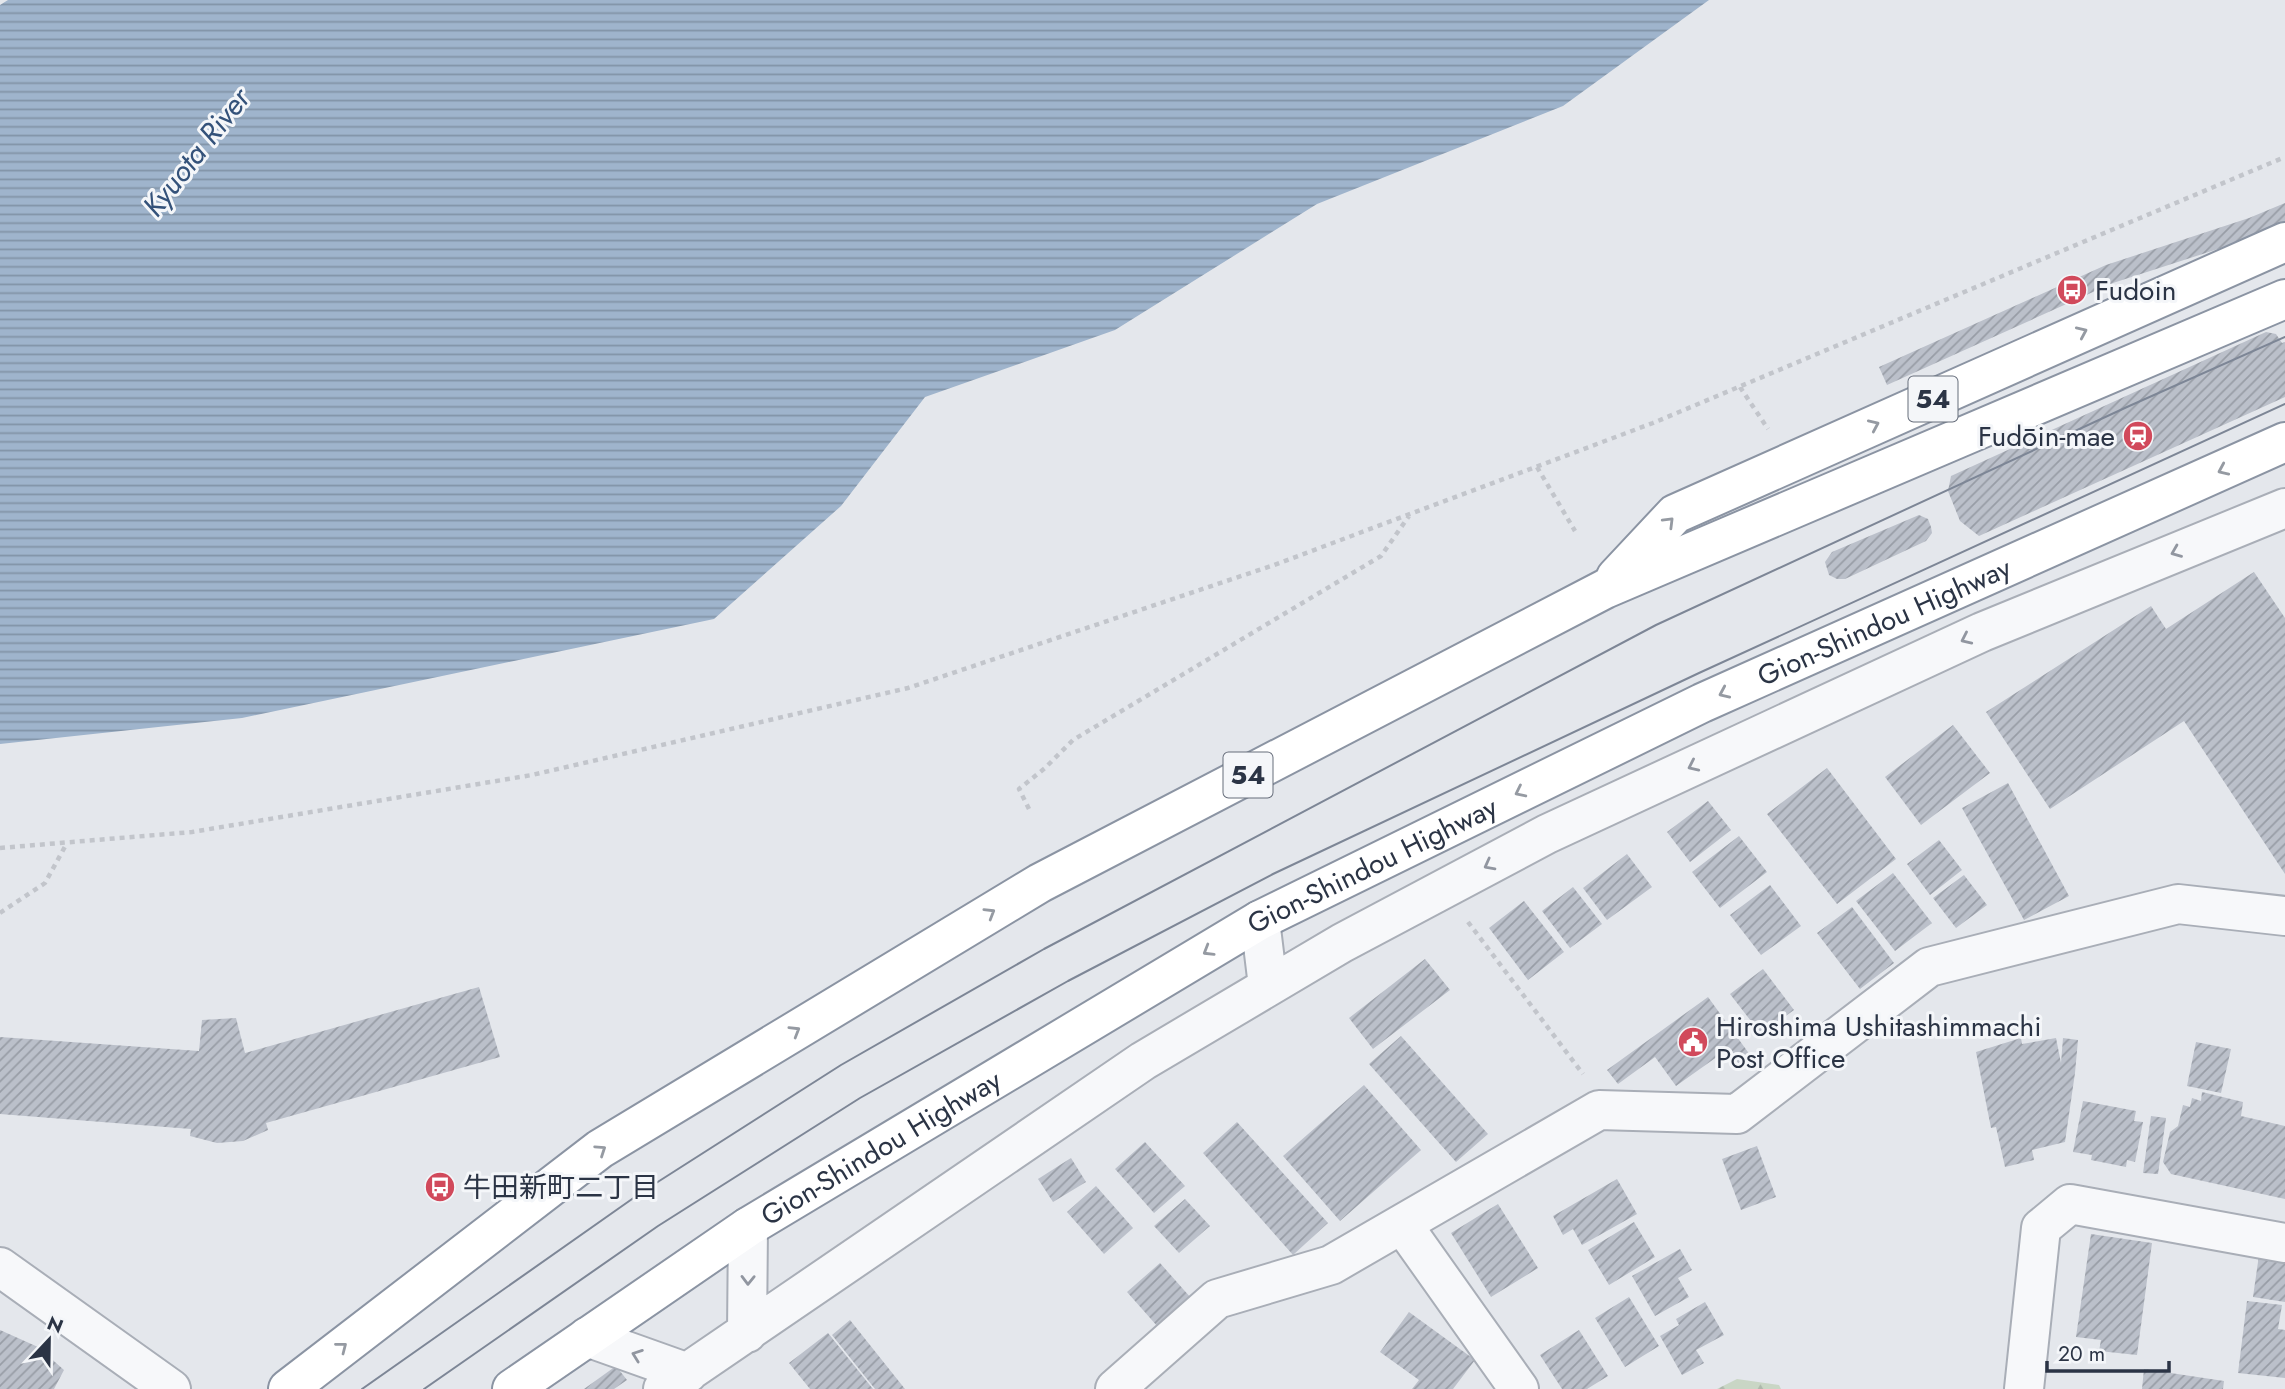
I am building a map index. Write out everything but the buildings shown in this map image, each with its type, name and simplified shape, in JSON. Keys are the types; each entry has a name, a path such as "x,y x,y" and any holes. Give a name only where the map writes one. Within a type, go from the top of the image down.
{"highway":[{"name":"54","path":"1605,589 1675,514 2285,242"},
{"name":"54","path":"288,1389 600,1149 1040,883 1605,589 2285,299"},
{"name":"Gion-Shindou Highway","path":"512,1389 748,1227 1260,920 1702,703 2285,442"}],"street":[{"path":"587,1337 675,1381 1143,1060 1342,943 1547,834 1819,707 1982,632 2285,508"},
{"path":"1819,707 1824,648"},
{"path":"1115,1389 1217,1299 1331,1265 1599,1110 1737,1114 1929,967 2178,904 2285,916"},
{"path":"1260,920 1268,986"},
{"path":"2024,1389 2041,1228 2070,1204 2285,1243"},
{"path":"1402,1224 1518,1389"},
{"path":"747,1333 748,1227"},
{"path":"0,1267 170,1389"}],"path":[{"path":"0,848 192,832 531,775 908,688 1274,565 1653,424 2285,158"},
{"path":"1740,387 1775,439"},
{"path":"1537,467 1575,531"},
{"path":"1029,809 1019,789 1073,740 1381,556 1410,514"},
{"path":"0,913 45,883 67,843"},
{"path":"1466,919 1589,1083 1599,1110"}],"green space":[{"path":"1737,1379 1779,1385 1781,1389 1717,1389"}],"water":[{"name":"Kyuota River","path":"8,0 1709,0 1563,106 1317,204 1115,330 925,397 841,506 714,619 242,718 0,744 0,5"}],"tram line":[{"path":"362,1389 642,1192 841,1065 1044,949 1656,625 2127,407 2285,337"},
{"path":"424,1389 658,1226 860,1098 1068,981 1273,874 1699,673 2285,404"}],"place":[{"name":"Fudoin","path":"2072,290"},
{"name":"Fudōin-mae","path":"2138,436"},
{"name":"Hiroshima Ushitashimmachi Post Office","path":"1693,1042"},
{"name":"牛田新町二丁目","path":"440,1187"}]}
